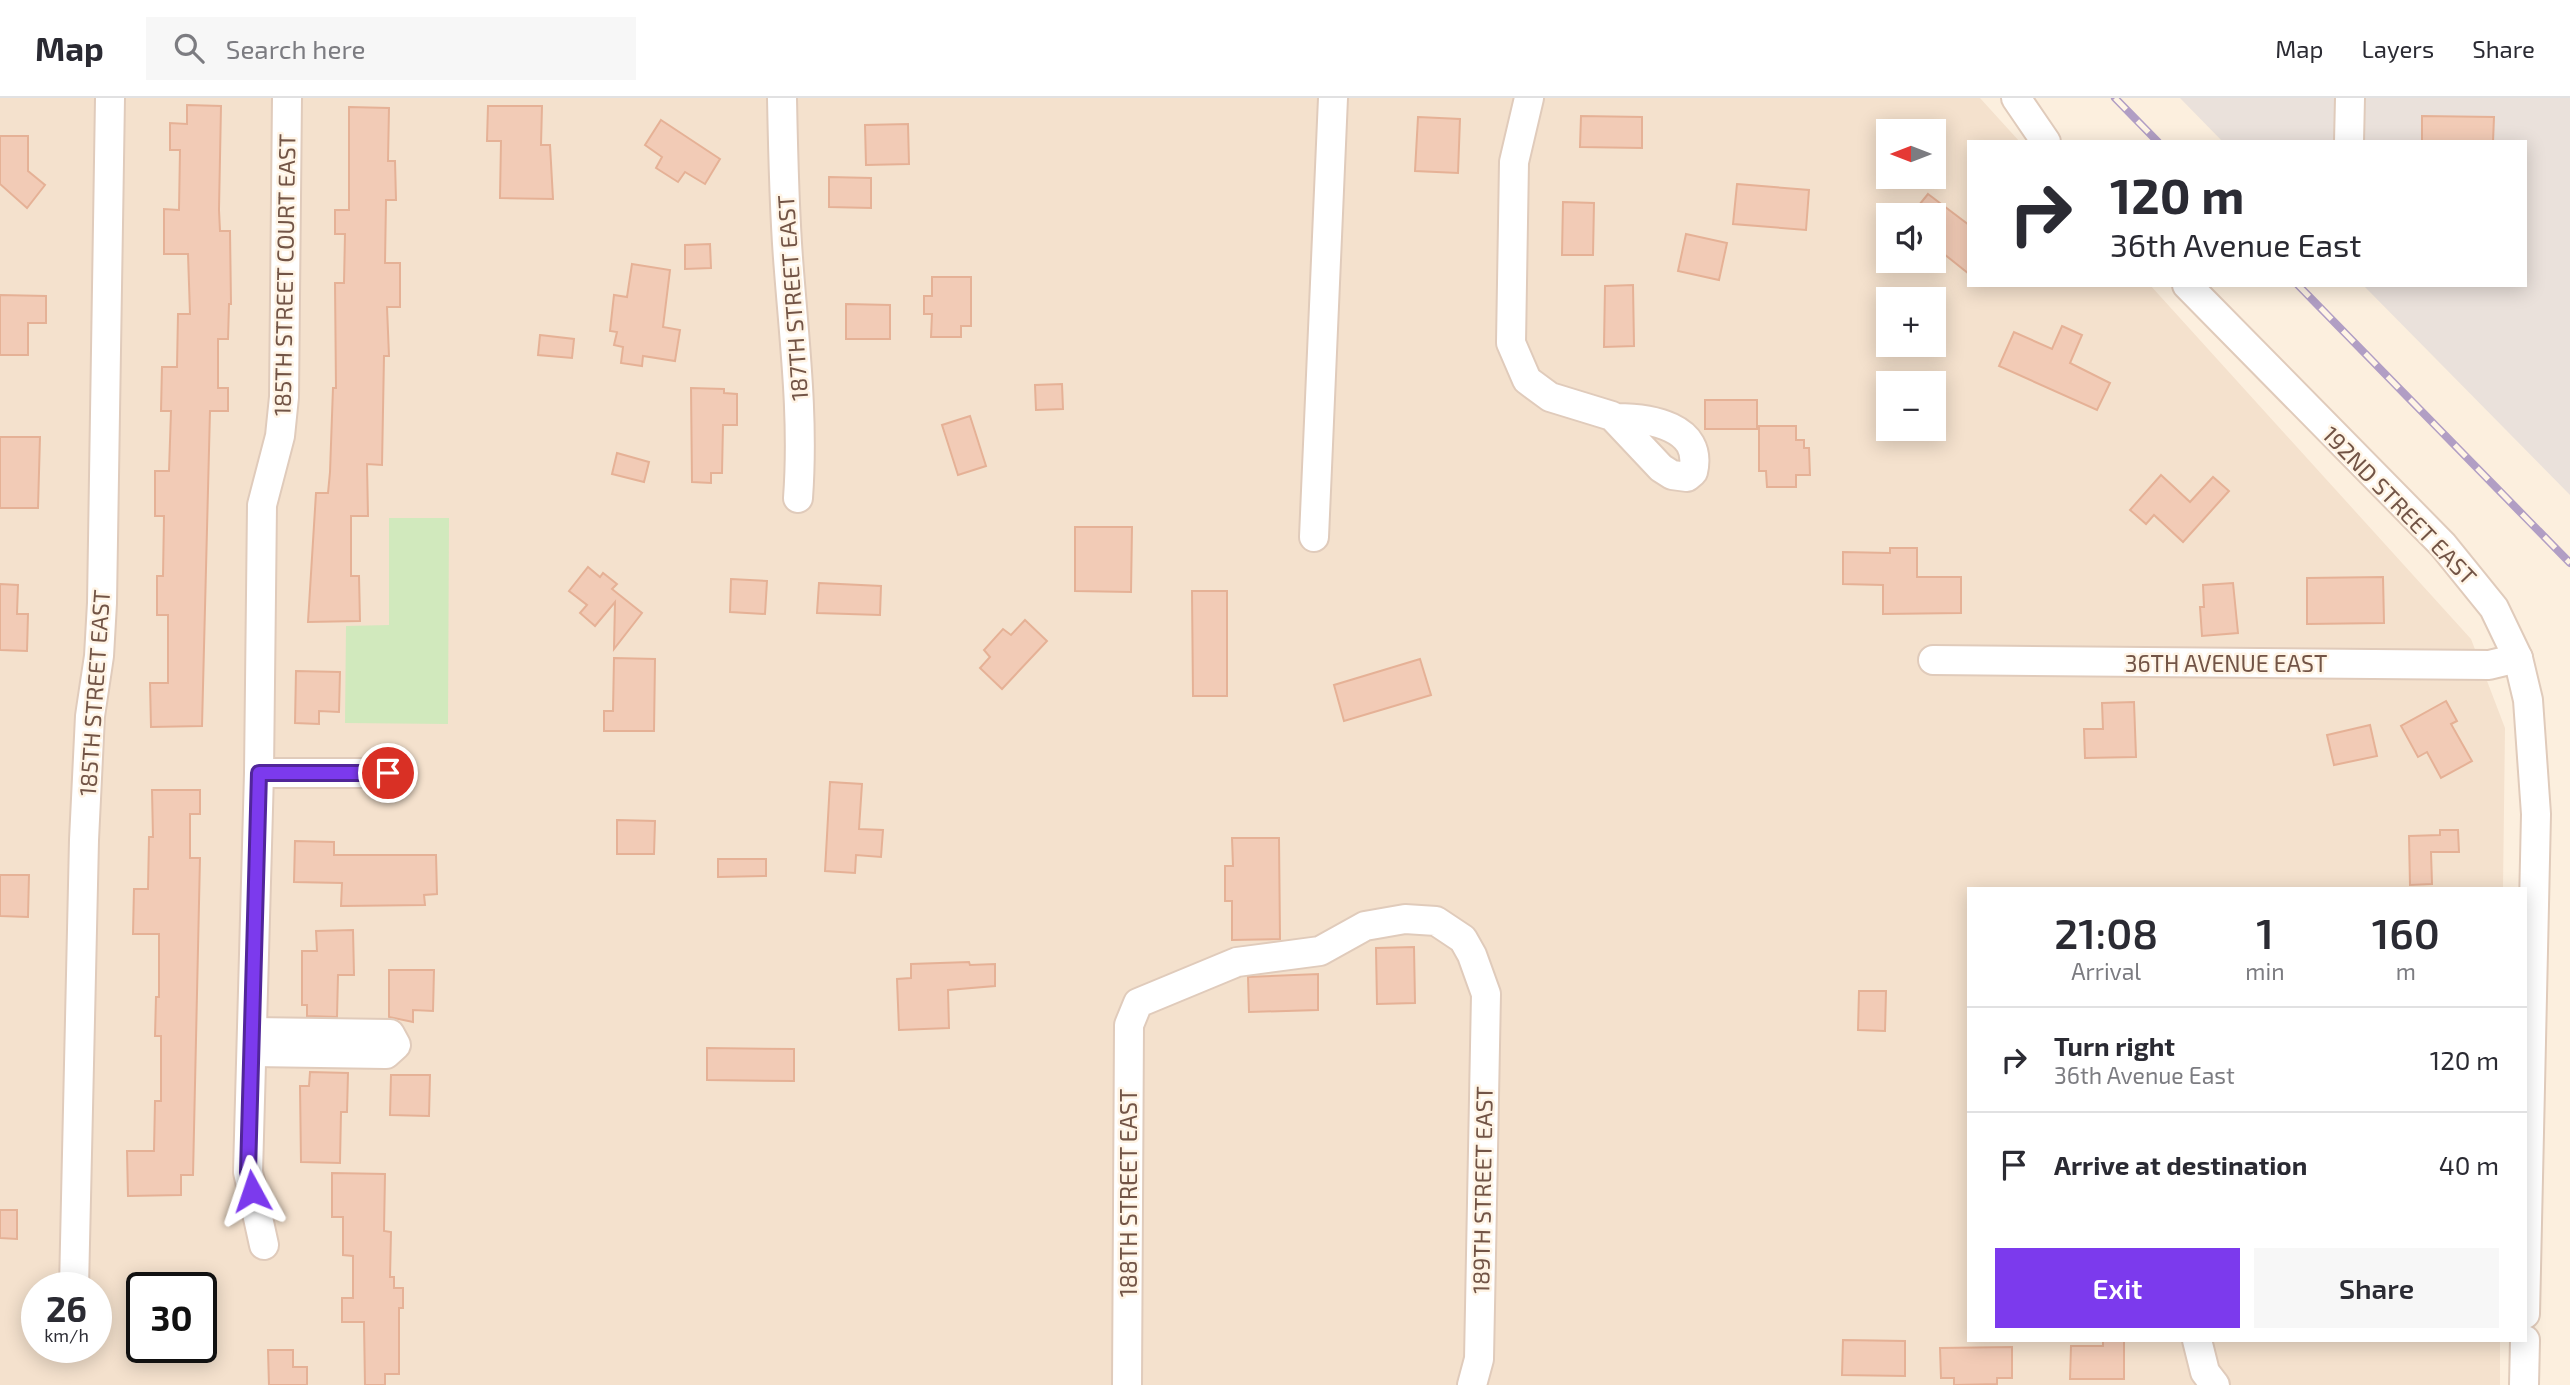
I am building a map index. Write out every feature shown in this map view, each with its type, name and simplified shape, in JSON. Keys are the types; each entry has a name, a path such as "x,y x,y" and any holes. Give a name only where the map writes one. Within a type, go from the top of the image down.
{"street":[{"name":"185TH STREET EAST","path":"74,1272 84,841 90,716 98,666 103,603 110,98"},
{"name":"185TH STREET COURT EAST","path":"264,1245 248,1172 259,773 262,505 280,436 284,397 287,98"},
{"name":"187TH STREET EAST","path":"782,98 784,194 802,444 798,498"},
{"path":"1314,537 1333,98"},
{"path":"1529,98 1514,162 1511,343 1527,380 1550,397 1616,418"},
{"path":"2016,98 2045,140"},
{"path":"2349,140 2350,98"},
{"name":"192ND STREET EAST","path":"2188,287 2443,545 2494,608 2518,658 2530,724 2536,814 2527,1229"},
{"name":"36TH AVENUE EAST","path":"1933,660 2489,665 2518,658"},
{"path":"259,773 388,773"},
{"name":"189TH STREET EAST","path":"1138,1003 1237,962 1320,951 1365,926 1405,919 1436,921 1463,939 1472,955 1486,995 1479,1359 1472,1385"},
{"name":"188TH STREET EAST","path":"1128,1385 1129,1025 1138,1003"},
{"path":"2198,1342 2205,1372 2215,1385"},
{"path":"2524,1385 2525,1342"}],"shaded area":[{"path":"0,98 1980,98 2018,140 1967,140 1967,287 2152,287 2471,639 2505,728 2503,887 1967,887 1967,1342 2500,1342 2500,1385 0,1385"},
{"path":"2180,98 2570,98 2570,495 2365,287 2527,287 2527,140 2221,140"}],"green space":[{"path":"389,518 449,518 448,724 345,723 346,626 389,625"}],"building":[{"path":"187,105 221,106 220,231 230,231 231,304 228,339 218,339 218,388 228,388 228,411 210,411 202,726 151,727 150,683 168,683 168,615 157,615 157,576 163,576 164,516 155,516 155,471 169,471 171,411 161,411 162,367 177,367 178,314 190,314 188,254 164,254 164,209 179,210 180,150 170,150 170,123 187,124"},
{"path":"488,106 542,106 541,145 550,145 553,199 500,198 501,141 487,141"},
{"path":"349,107 389,108 388,161 395,161 396,200 386,200 385,263 400,263 400,307 387,307 389,356 384,356 382,465 367,464 368,516 351,516 351,576 359,576 360,621 308,622 316,493 328,493 330,472 333,388 336,388 335,283 344,283 345,234 335,234 335,210 349,210"},
{"path":"1581,116 1642,117 1642,148 1580,147"},
{"path":"2422,116 2494,117 2493,140 2422,140"},
{"path":"1418,117 1460,119 1458,173 1415,171"},
{"path":"661,120 720,159 705,184 685,172 678,182 656,168 662,157 645,145"},
{"path":"908,124 909,164 866,165 865,125"},
{"path":"0,136 28,136 28,171 45,185 27,208 0,184"},
{"path":"829,177 871,178 871,208 829,207"},
{"path":"1737,184 1809,190 1806,230 1733,224"},
{"path":"1928,194 1940,203 1921,203"},
{"path":"1563,202 1594,203 1593,255 1562,255"},
{"path":"1946,208 1967,223 1967,272 1946,256"},
{"path":"1686,234 1727,243 1719,280 1678,271"},
{"path":"710,244 711,268 685,269 685,245"},
{"path":"632,264 670,270 663,327 680,330 675,361 643,356 642,366 621,363 623,347 614,345 617,332 610,331 614,295 627,297"},
{"path":"932,277 971,277 971,326 961,326 961,337 931,337 932,314 924,314 924,296 932,296"},
{"path":"1633,285 1634,346 1604,347 1605,286"},
{"path":"0,295 46,296 46,323 28,323 28,355 0,355"},
{"path":"846,304 890,305 890,339 846,339"},
{"path":"2062,326 2082,335 2070,363 2110,383 2097,410 1999,366 2014,332 2052,349"},
{"path":"540,335 574,339 572,358 538,355"},
{"path":"1062,384 1063,409 1036,410 1035,385"},
{"path":"691,388 724,389 724,393 737,394 737,425 723,425 722,473 711,473 711,483 692,482"},
{"path":"1705,400 1757,400 1757,429 1705,429"},
{"path":"970,416 986,466 958,475 942,425"},
{"path":"1759,426 1796,426 1796,440 1804,440 1804,448 1809,448 1810,475 1796,475 1796,487 1767,487 1766,471 1759,471"},
{"path":"0,437 40,437 38,508 0,508"},
{"path":"617,453 649,462 644,482 612,474"},
{"path":"2161,475 2190,502 2213,477 2229,491 2183,542 2154,515 2146,524 2130,510"},
{"path":"1075,527 1132,527 1131,592 1075,591"},
{"path":"1890,548 1917,548 1917,577 1961,577 1961,613 1883,614 1883,585 1843,584 1843,552 1890,553"},
{"path":"588,567 600,577 603,573 617,584 612,589 642,613 614,649 615,602 595,626 580,613 587,605 569,591"},
{"path":"2383,577 2384,623 2307,624 2307,578"},
{"path":"731,579 767,581 765,614 730,612"},
{"path":"819,583 881,586 880,615 817,613"},
{"path":"2233,583 2238,633 2202,636 2200,607 2204,607 2203,585"},
{"path":"0,584 18,585 17,614 28,614 27,651 0,650"},
{"path":"1192,591 1227,591 1227,696 1193,696"},
{"path":"1025,620 1047,641 1002,689 980,668 990,657 984,650 1003,629 1011,635"},
{"path":"614,658 655,659 654,731 604,731 604,711 613,711"},
{"path":"1420,659 1431,695 1344,721 1334,685"},
{"path":"296,671 340,672 339,712 319,711 319,724 295,723"},
{"path":"2446,701 2457,721 2451,724 2472,761 2441,778 2427,752 2418,757 2401,726"},
{"path":"2134,702 2136,757 2085,758 2084,729 2103,729 2102,703"},
{"path":"2370,725 2377,756 2334,765 2327,735"},
{"path":"830,782 862,784 859,829 883,830 881,857 856,855 855,873 825,871"},
{"path":"152,790 200,790 200,814 190,814 190,858 200,858 193,1175 181,1175 181,1195 128,1196 127,1151 154,1151 155,1101 161,1101 161,1036 155,1036 156,997 159,997 159,934 133,934 134,889 148,889 149,837 153,837"},
{"path":"617,820 655,821 654,854 617,854"},
{"path":"2440,830 2458,830 2459,852 2431,852 2432,884 2410,885 2409,836 2440,835"},
{"path":"1232,838 1279,838 1280,939 1232,940 1232,901 1225,901 1225,866 1233,866"},
{"path":"295,841 334,842 334,855 436,855 437,894 424,895 425,905 341,906 342,883 294,882"},
{"path":"718,859 766,859 766,876 718,877"},
{"path":"0,875 29,875 28,917 0,916"},
{"path":"353,930 354,975 338,975 337,1017 307,1016 307,1005 302,1005 302,951 317,951 316,931"},
{"path":"1414,947 1415,1003 1377,1004 1376,948"},
{"path":"969,962 970,965 995,964 995,986 948,990 949,1028 899,1030 897,979 911,978 911,964"},
{"path":"389,970 434,970 433,1011 413,1010 413,1022 389,1017"},
{"path":"1318,974 1318,1010 1249,1012 1248,977"},
{"path":"1859,991 1886,991 1885,1031 1858,1030"},
{"path":"707,1048 794,1049 794,1081 707,1080"},
{"path":"310,1072 348,1073 347,1112 341,1112 340,1163 301,1162 300,1086 309,1086"},
{"path":"391,1075 430,1075 429,1116 390,1115"},
{"path":"332,1173 385,1174 384,1231 391,1232 390,1277 394,1277 394,1288 403,1288 403,1308 399,1308 399,1374 385,1374 385,1385 365,1385 364,1322 342,1322 342,1298 353,1298 353,1256 343,1255 343,1217 332,1217"},
{"path":"0,1210 17,1210 17,1239 0,1238"},
{"path":"1843,1340 1905,1341 1905,1376 1842,1375"},
{"path":"2103,1342 2124,1342 2124,1379 2070,1379 2071,1346 2103,1346"},
{"path":"2012,1347 2012,1378 1997,1378 1997,1384 1954,1385 1954,1378 1941,1378 1940,1348"},
{"path":"268,1350 293,1350 293,1367 307,1367 307,1385 269,1385"}],"railway":[{"path":"2115,98 2156,140"},
{"path":"2300,287 2570,563"}],"route":[{"path":"252,1191 248,1172 259,773 388,773"}]}
